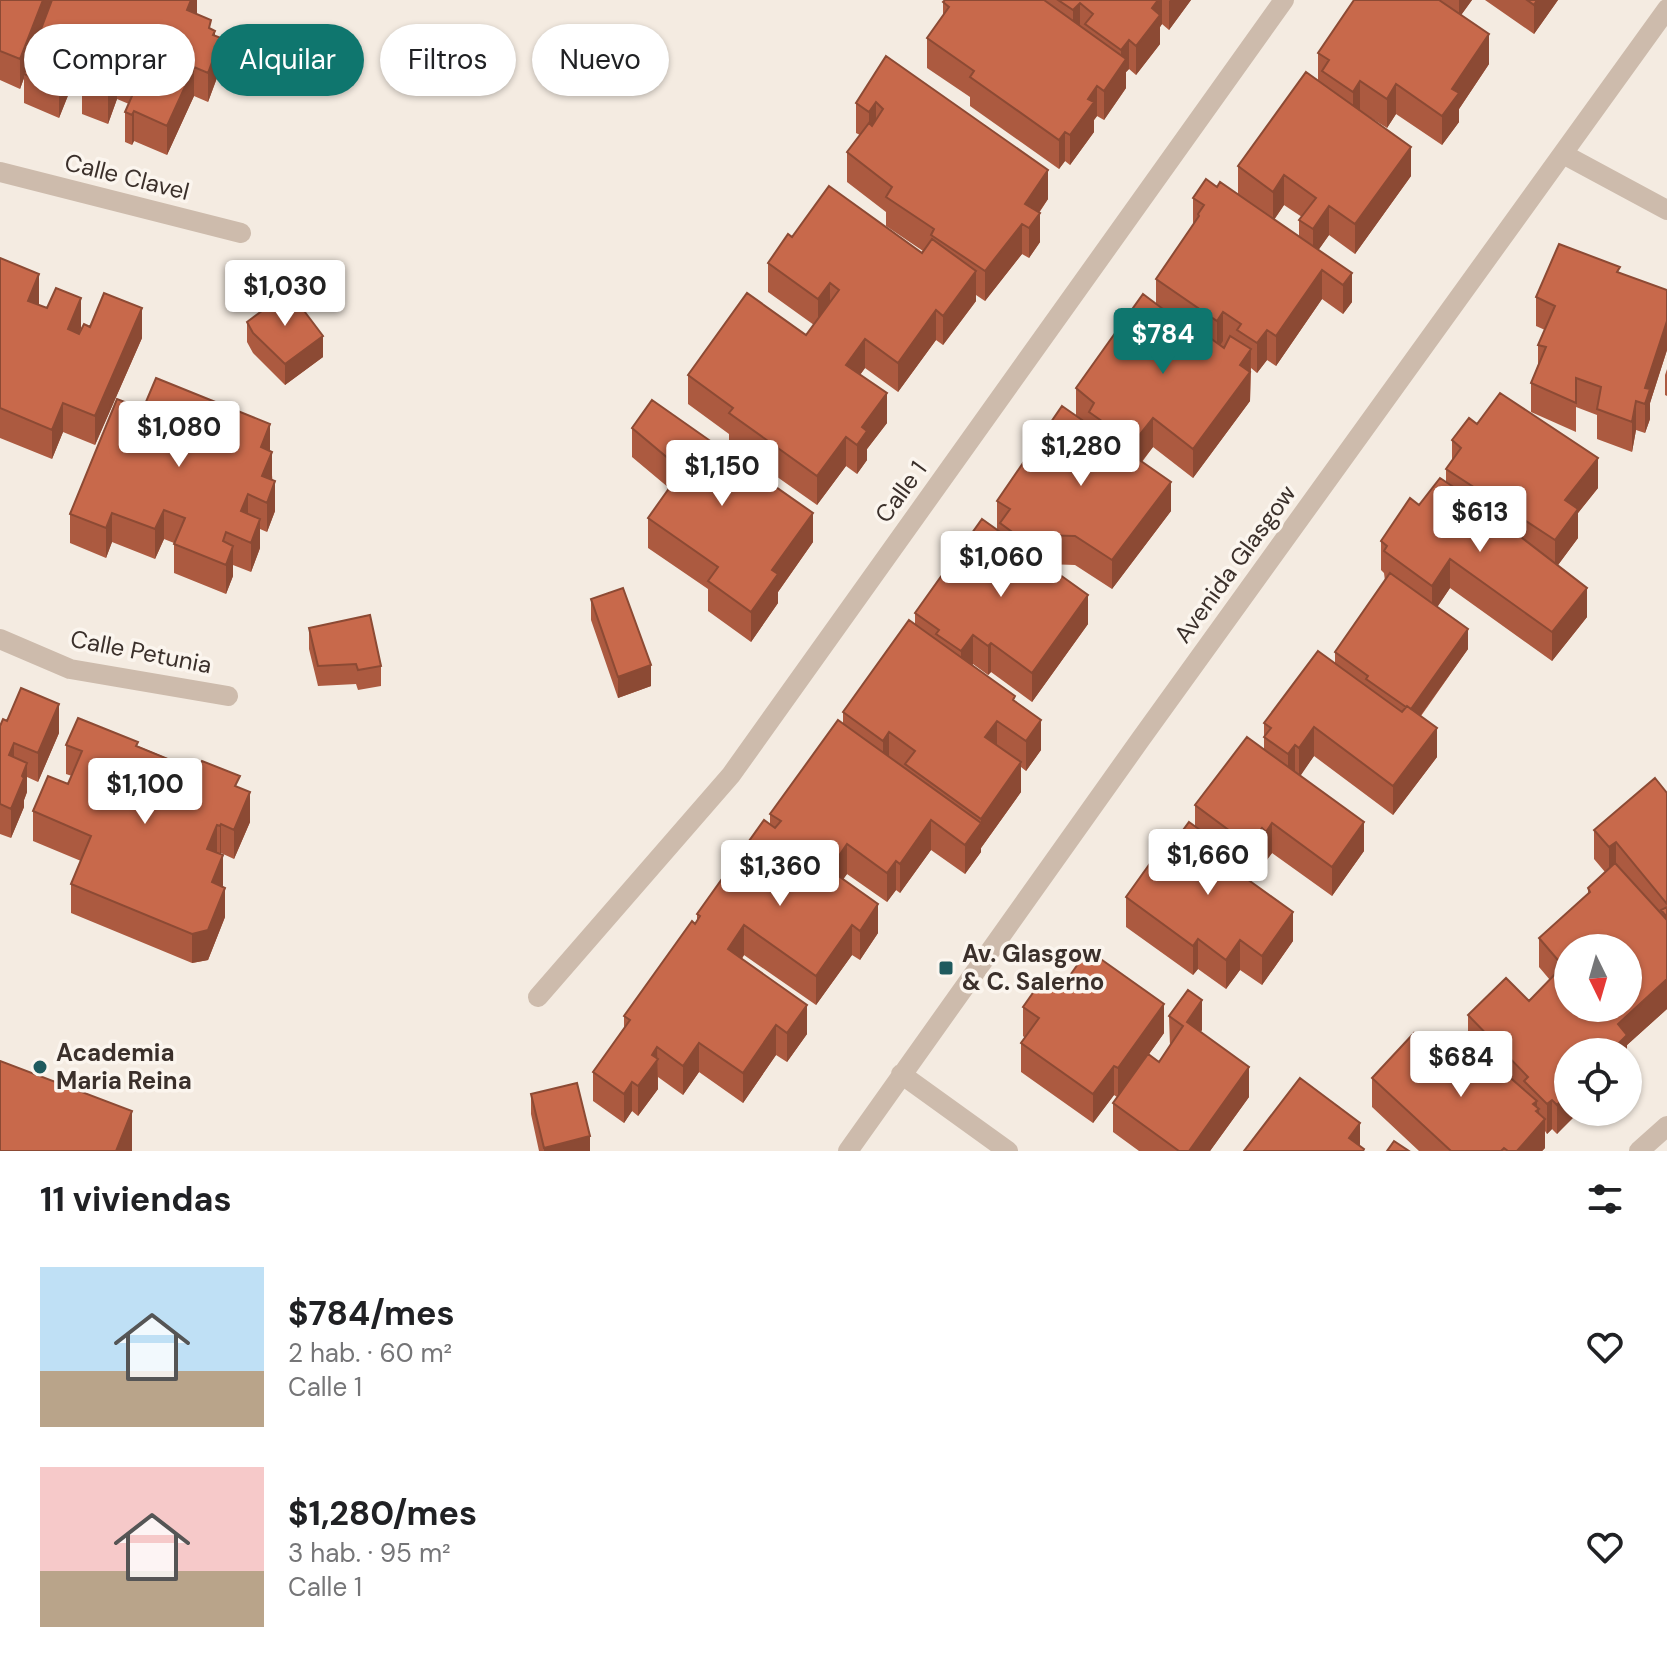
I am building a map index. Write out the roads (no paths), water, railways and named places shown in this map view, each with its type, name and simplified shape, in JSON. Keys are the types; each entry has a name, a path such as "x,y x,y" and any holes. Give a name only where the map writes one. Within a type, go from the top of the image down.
{"street":[{"name":"Calle 1","path":"538,997 731,775 1284,0"},
{"name":"Avenida Glasgow","path":"848,1151 1667,9"},
{"path":"1563,154 1667,210"},
{"name":"Calle Clavel","path":"0,172 241,233"},
{"name":"Calle Petunia","path":"0,639 70,669 228,696"},
{"path":"901,1074 1008,1151"},
{"path":"1639,1151 1667,1126"}],"place":[{"name":"Av. Glasgow & C. Salerno","path":"946,968"},
{"name":"Academia Maria Reina","path":"40,1067"}]}
